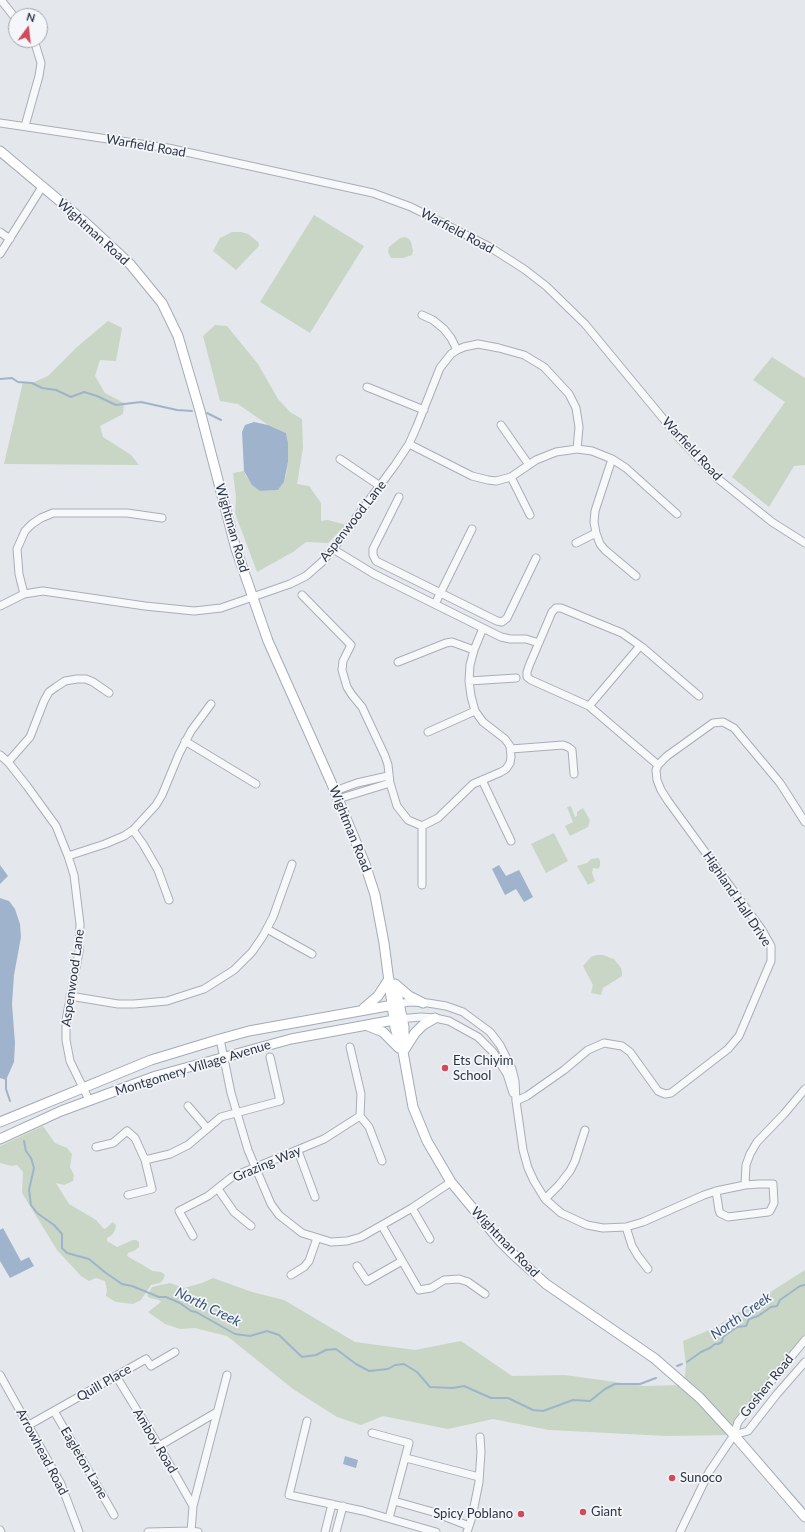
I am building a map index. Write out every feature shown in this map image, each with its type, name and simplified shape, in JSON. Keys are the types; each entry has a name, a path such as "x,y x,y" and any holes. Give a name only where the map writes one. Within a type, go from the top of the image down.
{"main road":[{"name":"Wightman Road","path":"0,151 86,223 130,264 162,303 172,321 178,336 200,411 236,549 268,641 337,795 365,864 375,895 387,959 392,968 392,982 398,1019 397,1035 402,1048 414,1107 427,1141 451,1182 515,1256 546,1284 654,1358 700,1398 805,1516"},
{"path":"363,1009 392,982 409,996 423,1003"},
{"name":"Montgomery Village Avenue","path":"0,1122 82,1087 151,1060 220,1038 248,1031 396,1004"},
{"path":"364,1025 383,1032 402,1048 423,1025 435,1018"},
{"name":"Montgomery Village Avenue","path":"0,1139 61,1111 156,1076 291,1039 398,1019"}],"street":[{"path":"2,0 8,8"},
{"path":"25,126 39,76 41,63 36,48"},
{"name":"Warfield Road","path":"0,123 168,148 373,193 411,207 488,246 524,269 546,286 585,324 680,439 717,478 772,522 805,543"},
{"path":"0,254 42,187"},
{"path":"0,232 10,238"},
{"path":"422,315 433,320 444,329 452,338 457,350"},
{"name":"Aspenwood Lane","path":"0,606 24,594 43,591 145,606 194,611 221,608 290,584 306,576 322,562 333,549 409,444 424,410 437,373 445,361 457,350 472,345 484,344 524,355 544,367 569,394 576,408 579,427 577,449"},
{"path":"367,387 424,410"},
{"path":"501,425 529,465"},
{"path":"409,444 472,476 496,481 510,477 529,465 556,452 577,449 592,450 612,459 626,468 677,514"},
{"path":"340,459 380,486"},
{"path":"612,459 595,511 594,522 596,533 600,544 605,550 636,576"},
{"path":"510,477 530,515"},
{"path":"399,497 373,549 373,555 376,561 497,621 502,622 507,618 536,558"},
{"path":"24,594 18,570 17,549 25,531 41,518 53,514 127,513 162,518"},
{"path":"435,604 472,528"},
{"path":"576,543 596,533"},
{"path":"333,549 374,574 506,639 526,639 539,643"},
{"path":"302,595 351,644 343,661 342,670 344,679 352,695 362,707 385,756 388,765 389,779 397,806 402,815 414,824 422,826 438,818 473,784 506,769 511,757 511,749 505,739 483,722 475,711 471,696 469,682 470,665 483,628"},
{"path":"699,696 640,646 622,633 561,608 556,608 552,612 527,672 527,677 531,680 589,706 658,765 713,723 723,722 734,728 753,750 803,813 805,822"},
{"path":"398,662 452,642 474,650"},
{"path":"589,706 640,646"},
{"path":"469,682 516,678"},
{"path":"8,762 30,737 44,701 49,692 56,686 65,681 86,679 109,693"},
{"path":"68,856 105,844 124,836 133,830 156,805 162,795 185,741 211,704"},
{"path":"428,732 475,711"},
{"path":"185,741 256,784"},
{"path":"511,749 563,745 568,746 572,750 574,774"},
{"name":"Aspenwood Lane","path":"0,755 8,762 56,826 68,856 76,890 80,924 79,952 66,1020 66,1040 70,1062 89,1100"},
{"name":"Highland Hall Drive","path":"516,1101 527,1096 564,1070 588,1050 604,1043 622,1046 630,1052 658,1091 665,1094 671,1093 735,1043 768,968 772,955 769,941 668,801 657,780 656,775 658,765"},
{"path":"337,795 389,779"},
{"path":"482,780 512,841"},
{"path":"422,826 422,885"},
{"path":"133,830 158,870 169,900"},
{"path":"70,996 118,1004 134,1004 167,1002 204,988 234,970 252,952 273,917 292,864"},
{"path":"267,929 312,954"},
{"path":"396,1004 423,1003 446,1006 463,1012 490,1032 500,1045 512,1069 515,1081 516,1101 523,1150 528,1168 545,1199 561,1213 587,1225 603,1228 626,1227 643,1222 692,1199 716,1191 745,1185 773,1184 774,1200 770,1211 768,1212 732,1218 724,1216 720,1213 716,1191"},
{"path":"398,1019 435,1018 449,1021 478,1037 493,1052 507,1074 516,1101"},
{"path":"220,1038 223,1057 248,1150 272,1204 279,1215 302,1233 331,1242 347,1241 361,1237 412,1208 451,1182"},
{"path":"350,1047 361,1094 360,1116 369,1127 382,1161"},
{"path":"145,1160 182,1149 195,1140 221,1117 280,1101 270,1057"},
{"path":"745,1185 746,1166 750,1154 757,1142 784,1114 805,1089"},
{"path":"188,1106 207,1128"},
{"name":"Grazing Way","path":"193,1236 179,1211 208,1196 232,1177 324,1139 360,1116"},
{"path":"545,1199 559,1186 570,1170 575,1161 585,1130"},
{"path":"96,1147 112,1143 127,1131 135,1138 145,1160 152,1189 128,1195"},
{"path":"298,1151 315,1198"},
{"path":"218,1189 234,1212 251,1226"},
{"path":"412,1208 430,1239"},
{"path":"382,1226 419,1290 431,1288 444,1280 459,1279 468,1282 485,1294"},
{"path":"626,1227 632,1246 648,1268"},
{"path":"292,1275 304,1267 309,1261 317,1238"},
{"path":"357,1266 367,1280 402,1261"},
{"name":"Goshen Road","path":"680,1532 709,1472 734,1435 738,1422 805,1340"},
{"name":"Quill Place","path":"29,1424 146,1358 151,1366 175,1352"},
{"name":"Goshen Road","path":"734,1435 748,1431 777,1394 805,1362"},
{"name":"Arrowhead Road","path":"0,1374 61,1484 79,1532"},
{"path":"148,1532 193,1532 193,1506 227,1375"},
{"name":"Amboy Road","path":"116,1376 159,1446 193,1506"},
{"name":"Eagleton Lane","path":"54,1411 114,1515"},
{"path":"159,1446 217,1412"},
{"path":"306,1422 289,1495 342,1506 436,1532"},
{"path":"372,1433 409,1443 389,1518"},
{"path":"394,1501 432,1512 468,1529 475,1505 479,1477 481,1452 480,1437"},
{"path":"406,1458 479,1477"},
{"path":"325,1532 332,1504"},
{"path":"336,1532 342,1506"}],"green space":[{"path":"314,215 364,246 310,333 260,302"},
{"path":"232,232 248,234 258,242 259,246 236,270 213,251 220,238"},
{"path":"405,237 411,242 413,251 412,255 403,258 391,258 388,252 389,247 400,238"},
{"path":"108,321 122,328 116,361 100,360 95,376 105,393 124,403 123,414 100,426 103,437 131,455 139,465 4,464 23,382 32,383 48,376 77,347"},
{"path":"215,325 227,326 258,364 278,399 290,412 302,419 303,448 297,484 309,486 321,503 321,521 328,520 346,525 328,543 306,542 293,552 257,572 235,513 236,497 233,473 244,471 246,476 260,491 278,490 284,482 286,475 288,443 286,433 268,425 238,404 220,401 203,336"},
{"path":"772,357 805,378 805,465 794,466 769,507 732,477 785,402 753,380"},
{"path":"571,806 575,817 577,816 577,812 583,808 590,820 588,827 570,836 565,826 573,822 567,807"},
{"path":"554,833 568,861 546,873 531,844"},
{"path":"598,858 600,860 600,866 598,869 593,868 592,873 595,881 588,885 577,866 587,863 591,859"},
{"path":"603,955 614,959 621,968 622,972 622,976 603,988 601,995 591,993 593,985 583,966 591,957"},
{"path":"43,1126 55,1143 67,1148 72,1154 70,1167 74,1175 73,1181 64,1185 56,1183 69,1204 96,1220 105,1229 113,1222 116,1225 115,1230 112,1235 107,1238 107,1241 117,1247 136,1240 139,1242 139,1247 128,1253 127,1256 153,1271 161,1272 165,1275 160,1283 151,1285 141,1300 133,1304 116,1302 106,1296 107,1290 105,1281 96,1278 89,1281 81,1276 57,1250 22,1193 23,1172 17,1165 12,1166 0,1163 0,1146"},
{"path":"805,1270 805,1340 756,1399 734,1435 667,1436 549,1430 493,1419 448,1429 383,1416 361,1425 337,1417 293,1389 227,1336 195,1328 180,1329 165,1324 148,1312 161,1302 147,1296 152,1287 170,1283 184,1288 213,1278 252,1292 284,1300 355,1342 415,1350 461,1341 512,1376 565,1375 644,1386 684,1385 686,1365 683,1341 714,1328"}],"water":[{"path":"254,422 268,425 286,433 288,443 288,462 284,482 278,490 260,491 252,485 244,471 242,432 245,425"},
{"path":"0,865 8,876 0,884"},
{"path":"499,865 506,876 519,870 533,897 524,902 516,889 505,895 492,869"},
{"path":"0,898 9,901 15,909 20,924 21,937 14,975 12,1004 15,1043 14,1062 6,1080 0,1078"},
{"path":"3,1228 21,1261 29,1257 34,1266 10,1278 0,1261 0,1230"},
{"path":"345,1456 358,1460 356,1468 343,1464"}],"waterway":[{"path":"0,379 12,378 18,382 32,383 42,388 56,390 71,397 84,392 116,405 141,402 177,410 192,411"},
{"path":"207,413 221,420"},
{"name":"North Creek","path":"6,1079 6,1089 10,1101"},
{"name":"North Creek","path":"24,1141 26,1151 31,1158 34,1168 29,1190 31,1205 37,1213 54,1225 62,1234 62,1248 67,1253 89,1259 122,1284 132,1286 159,1297 166,1297 180,1303 191,1311 196,1312 235,1334 250,1336 267,1331 279,1335 302,1357 316,1355 326,1350 336,1349 356,1364 369,1371 388,1369 395,1365 404,1364 417,1372 430,1387 453,1388 464,1386 491,1398 508,1398 533,1410 543,1411 573,1400 590,1401 605,1389 615,1384 640,1384 656,1378"},
{"name":"North Creek","path":"687,1362 701,1352 715,1344 722,1342 723,1337 737,1327 746,1326 749,1319 758,1316 771,1307 777,1306 780,1300 800,1286 805,1285"},
{"name":"North Creek","path":"677,1366 682,1364"}],"place":[{"name":"Ets Chiyim School","path":"445,1068"},
{"name":"Sunoco","path":"672,1478"},
{"name":"Giant","path":"583,1512"},
{"name":"Spicy Poblano","path":"521,1514"}]}
